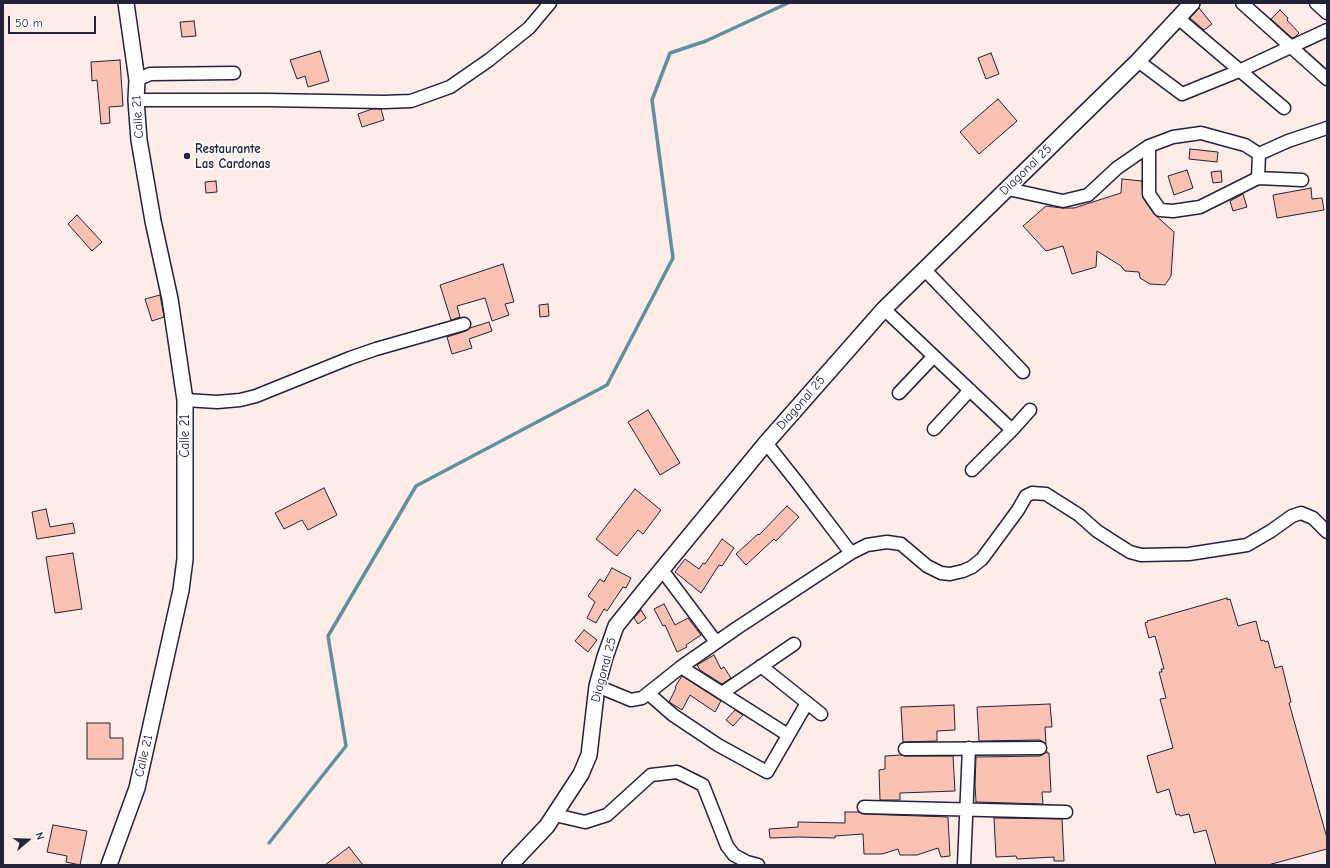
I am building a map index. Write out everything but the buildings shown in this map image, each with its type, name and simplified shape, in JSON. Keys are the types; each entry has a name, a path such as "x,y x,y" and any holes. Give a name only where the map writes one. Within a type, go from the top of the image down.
{"street":[{"name":"Calle 21","path":"110,865 137,788 181,590 185,559 185,400 170,299 153,222 139,140 136,100 137,80 126,3"},
{"path":"136,100 384,102 411,100 450,87 476,70 529,28 550,3"},
{"name":"Diagonal 25","path":"510,865 547,826 581,774 589,755 597,686 616,626 766,444 884,309 1138,61 1192,3"},
{"path":"1242,3 1327,79"},
{"path":"1316,3 1327,13"},
{"path":"1178,18 1284,108"},
{"path":"1138,61 1182,94 1239,71 1327,30"},
{"path":"137,80 150,74 234,73"},
{"path":"1259,154 1288,141 1327,128"},
{"path":"1008,189 1064,201 1088,195 1117,168 1149,146 1173,137 1201,133 1245,145 1259,154"},
{"path":"1149,146 1149,194 1160,210 1173,211 1200,207 1258,178 1302,180"},
{"path":"1258,178 1259,154"},
{"path":"924,269 1023,372"},
{"path":"884,309 1012,430"},
{"path":"185,400 217,402 234,401 256,396 350,358 464,324"},
{"path":"899,393 934,356"},
{"path":"934,429 970,390"},
{"path":"972,470 1030,410"},
{"path":"766,444 851,553"},
{"path":"597,686 631,700 642,698 716,642 851,553 867,546 887,542 901,544 927,566 941,573 950,574 963,571 972,567 982,559 1009,523 1026,496 1032,493 1046,494 1114,542 1130,552 1141,555 1189,554 1247,545 1271,531 1292,516 1301,513 1312,518 1327,532"},
{"path":"662,570 716,642"},
{"path":"722,693 794,644"},
{"path":"761,666 821,714"},
{"path":"681,667 788,735"},
{"path":"649,694 673,715 718,744 767,772 807,703"},
{"path":"964,865 969,748"},
{"path":"905,749 1040,748"},
{"path":"555,815 585,822 607,815 650,775 677,772 703,785 727,846 734,855 747,862 758,865"},
{"path":"864,807 1066,812"}],"waterway":[{"path":"269,843 346,746 328,636 416,486 607,385 673,258 652,100 670,53 706,41 788,3"}],"place":[{"name":"Restaurante Las Cardonas","path":"187,156"}]}
